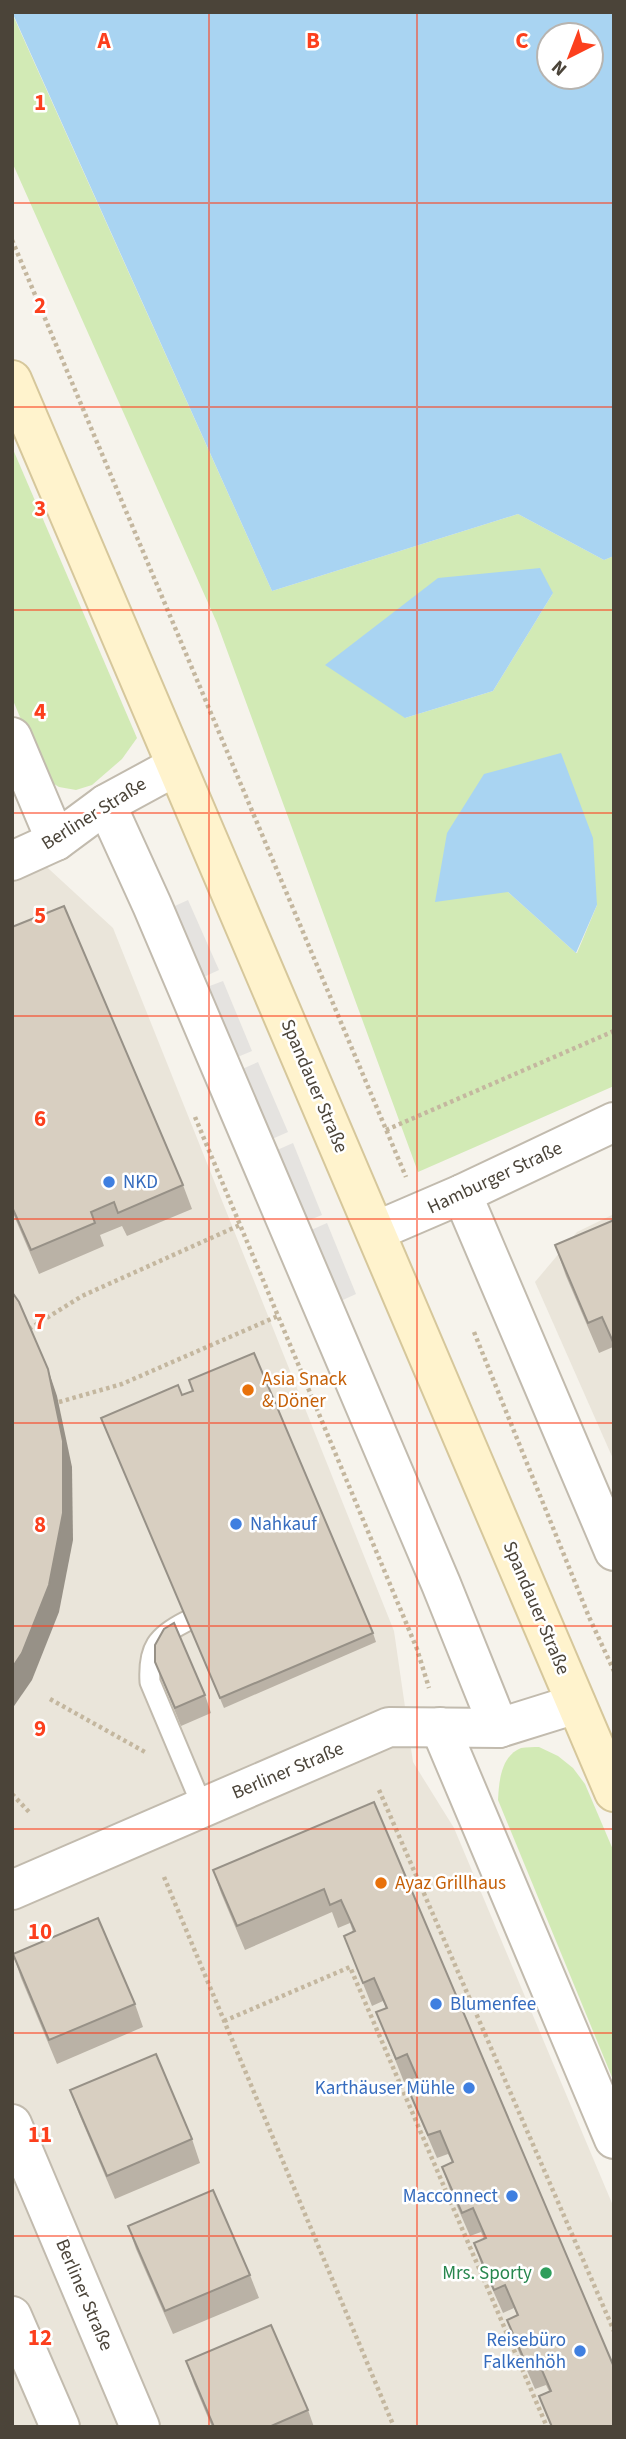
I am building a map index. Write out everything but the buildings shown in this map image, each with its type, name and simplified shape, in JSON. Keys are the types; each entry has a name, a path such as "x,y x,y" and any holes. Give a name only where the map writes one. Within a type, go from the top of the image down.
{"main road":[{"name":"Spandauer Straße","path":"12,380 614,1792"}],"street":[{"path":"12,737 56,841"},
{"name":"Berliner Straße","path":"12,861 56,841 106,804 176,766"},
{"path":"106,804 152,905 499,1728"},
{"name":"Hamburger Straße","path":"376,1231 462,1195 614,1122"},
{"path":"462,1195 614,1551"},
{"name":"Berliner Straße","path":"12,1891 389,1727 499,1728 576,1704"},
{"path":"440,1727 614,2138"},
{"name":"Berliner Straße","path":"12,2124 140,2427"},
{"path":"12,2316 60,2427"}],"lane":[{"path":"187,1621 170,1630 157,1642 149,1661 150,1682 203,1808"}],"path":[{"path":"12,240 421,1212"},
{"path":"386,1130 614,1031"},
{"path":"193,1113 417,1649 440,1727"},
{"path":"29,1329 82,1296 240,1225"},
{"path":"59,1402 122,1384 278,1316"},
{"path":"472,1328 589,1617 614,1671"},
{"path":"50,1699 146,1752"},
{"path":"379,1790 614,2332"},
{"path":"12,1794 30,1813"},
{"path":"164,1877 394,2427"},
{"path":"224,2021 350,1967 547,2427"}],"shaded area":[{"path":"12,835 113,928 394,1631 413,1762 454,1828 614,2208 614,2427 12,2427"},
{"path":"188,900 219,970 195,981 164,911"},
{"path":"223,981 252,1051 228,1061 199,990"},
{"path":"258,1062 288,1132 263,1143 233,1073"},
{"path":"293,1143 322,1215 297,1225 268,1154"},
{"path":"614,1214 614,1461 535,1282 577,1232"},
{"path":"327,1223 356,1294 332,1305 302,1234"}],"green space":[{"path":"12,13 272,591 518,514 604,560 614,556 614,1086 418,1172 217,623 12,162","holes":["553,593 493,691 405,718","508,892 597,905 577,953 576,953"]},
{"path":"12,447 137,738 122,759 92,785 76,790 59,787 46,779 12,698"},
{"path":"539,1747 558,1756 573,1768 585,1784 614,1852 614,2082 498,1800 500,1777 509,1757 521,1748"}],"water":[{"path":"12,12 614,12 614,556 604,560 518,514 272,591"},
{"path":"540,568 553,593 493,691 405,718 325,665 438,578"},
{"path":"561,753 593,838 597,905 576,953 508,892 435,902 447,833 484,774"}],"place":[{"name":"NKD","path":"109,1182"},
{"name":"Asia Snack & Döner","path":"248,1390"},
{"name":"Nahkauf","path":"236,1524"},
{"name":"Ayaz Grillhaus","path":"381,1883"},
{"name":"Blumenfee","path":"436,2004"},
{"name":"Karthäuser Mühle","path":"469,2088"},
{"name":"Macconnect","path":"512,2196"},
{"name":"Mrs. Sporty","path":"546,2273"},
{"name":"Reisebüro Falkenhöh","path":"580,2351"}]}
